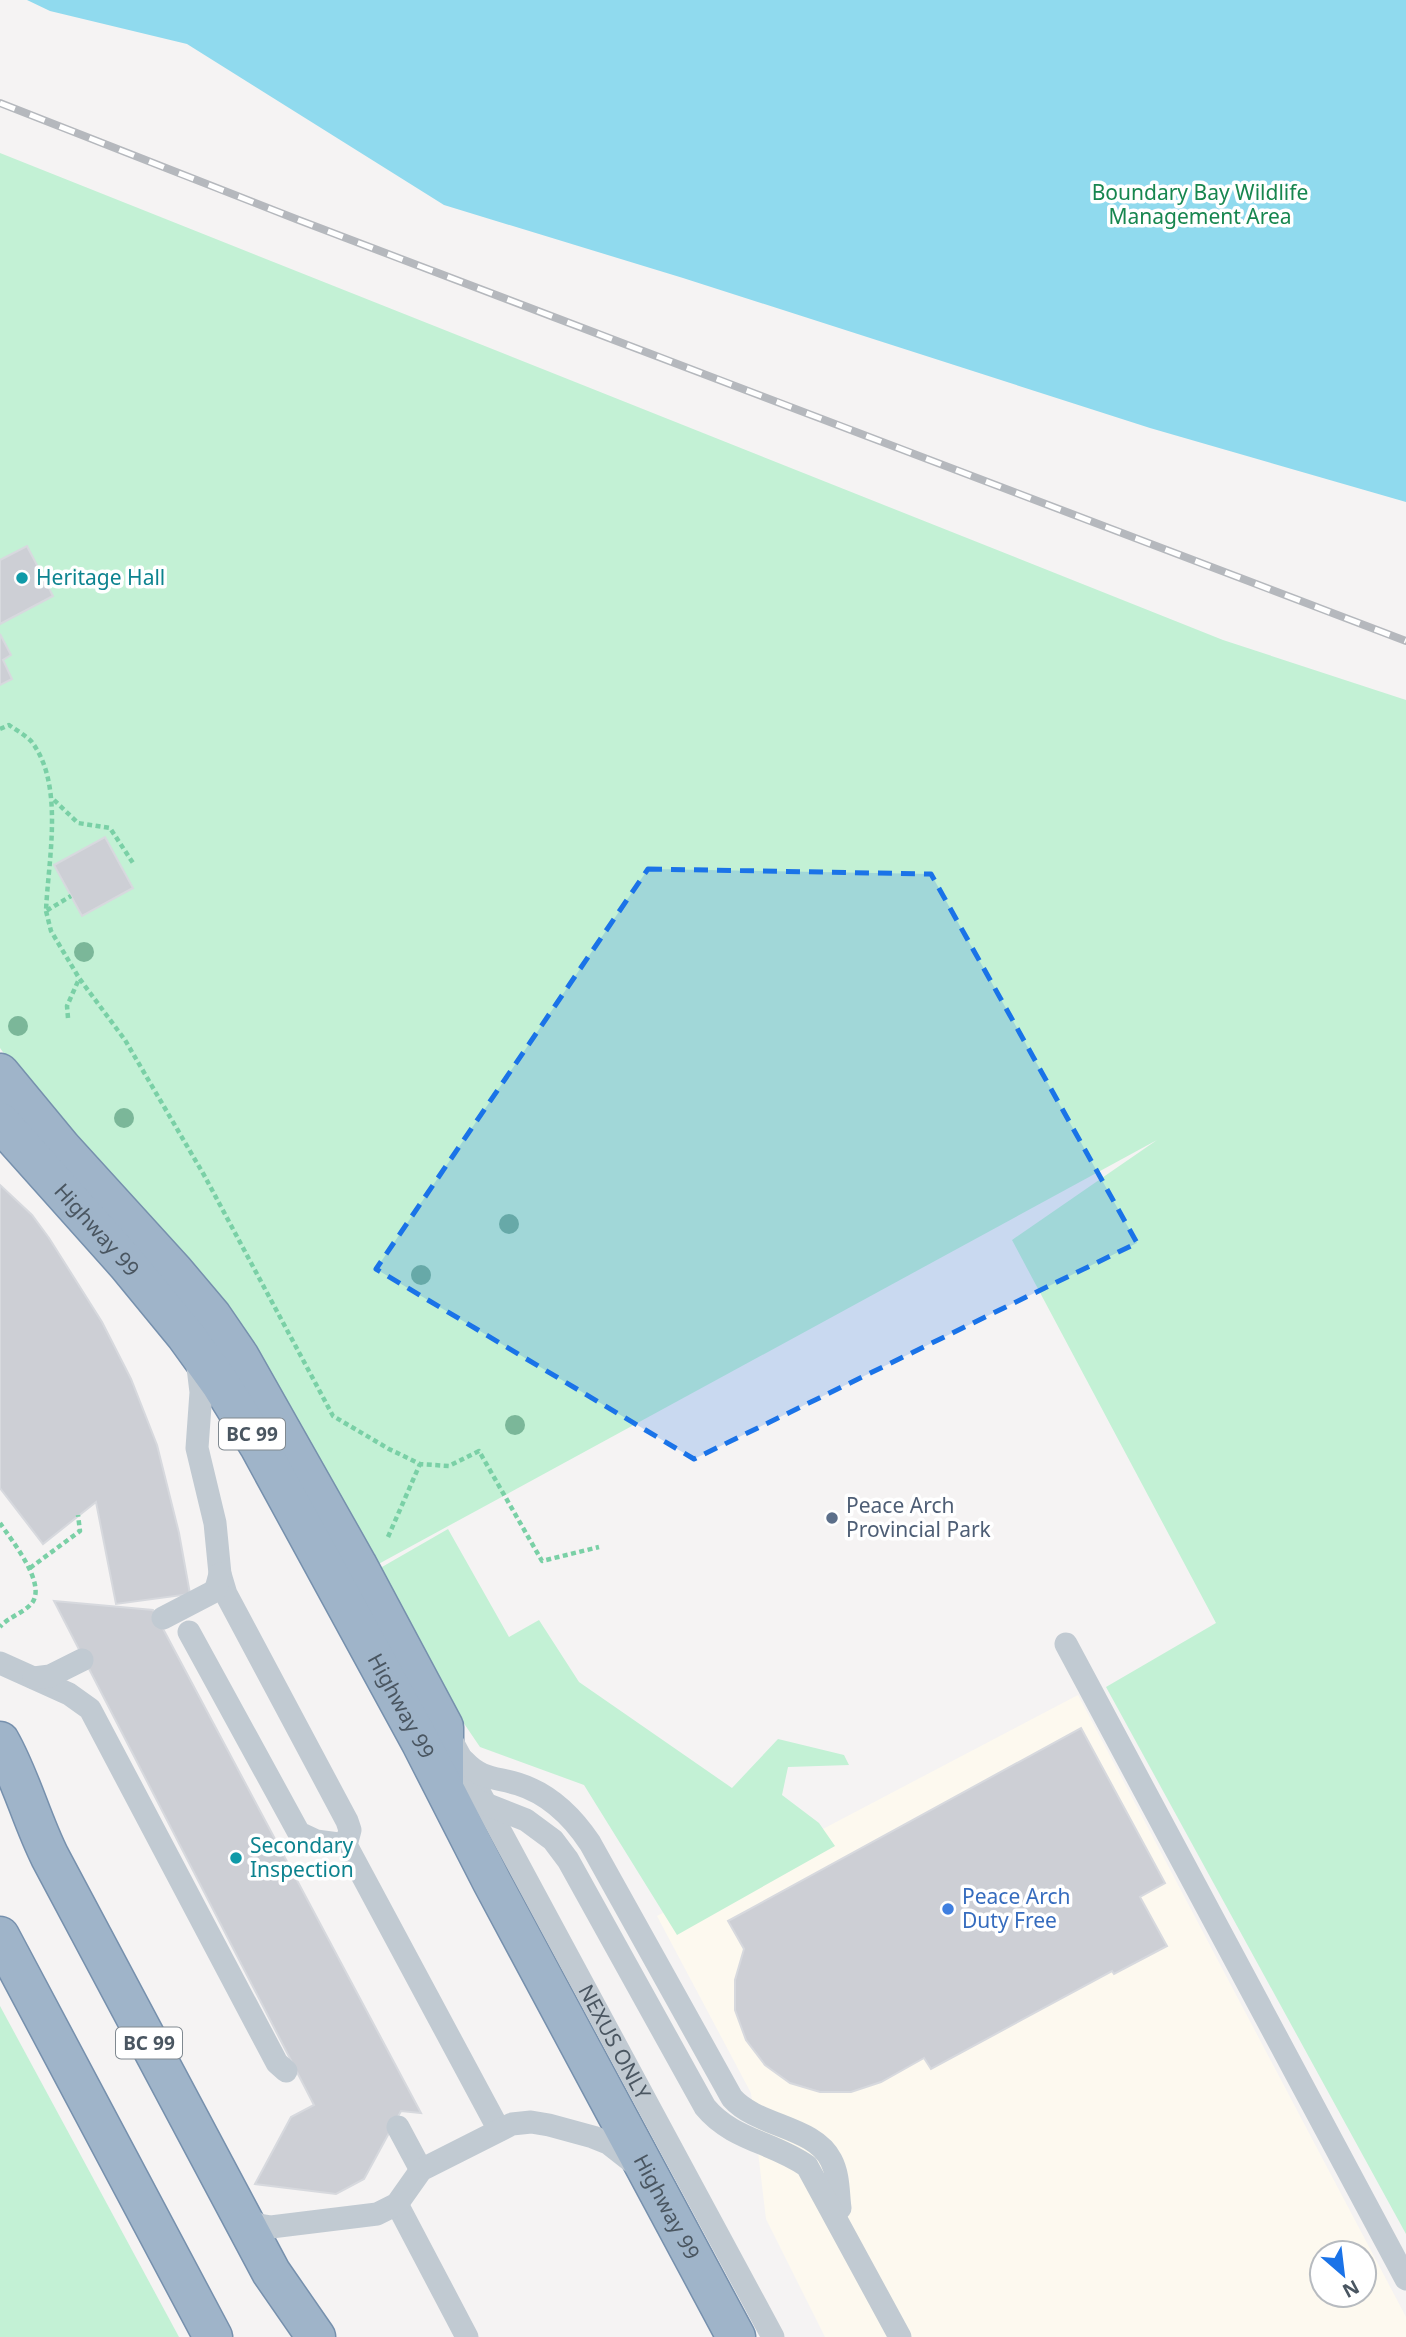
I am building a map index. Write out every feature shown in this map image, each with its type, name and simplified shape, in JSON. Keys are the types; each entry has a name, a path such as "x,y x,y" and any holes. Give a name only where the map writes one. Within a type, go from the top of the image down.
{"highway":[{"name":"BC 99","path":"0,1073 62,1149 174,1271 212,1316 240,1357 358,1564 450,1738 444,1788"},
{"name":"Highway 99","path":"0,1122 126,1263 186,1336 220,1383 259,1446 736,2337"},
{"name":"BC 99","path":"3,1748 50,1857 271,2272 316,2337"},
{"path":"0,1936 213,2337"}],"lane":[{"path":"186,1336 195,1353 201,1379 197,1448 215,1523 220,1574 226,1594 347,1821 350,1830 346,1845 499,2130"},
{"path":"163,1618 211,1593 216,1589 220,1574"},
{"path":"190,1632 299,1833 316,1841 346,1845"},
{"path":"1066,1644 1406,2278"},
{"path":"34,1678 50,1676 82,1660"},
{"path":"0,1663 69,1694 90,1709 276,2063 286,2071"},
{"name":"NEXUS ONLY","path":"450,1738 773,2337"},
{"path":"450,1738 475,1771 486,1778 530,1788 569,1815 590,1843 732,2098 747,2112 804,2137 825,2151 837,2178 840,2208"},
{"path":"444,1788 526,1820 553,1840 568,1860 697,2094 715,2119 725,2127 794,2156 807,2166 816,2178 900,2337"},
{"path":"239,2212 248,2220 271,2227 377,2214 397,2204 421,2170 512,2124 531,2122 608,2143 630,2159 656,2184"},
{"path":"398,2127 421,2170"},
{"path":"397,2204 467,2337"}],"path":[{"path":"0,729 9,725 30,741 45,769 53,799 47,911 51,932 79,978 125,1040 204,1175 333,1416 389,1449 421,1464 449,1466 479,1451 542,1561 599,1547"},
{"path":"53,799 78,822 110,828 133,863"},
{"path":"47,911 71,896"},
{"path":"68,1018 67,1006 79,978"},
{"path":"388,1538 421,1464"},
{"path":"30,1568 80,1531 78,1515"},
{"path":"0,1523 30,1568 36,1589 32,1603 0,1627"}],"highlighted area":[{"path":"648,869 931,874 1137,1243 694,1459 376,1269"}],"shaded area":[{"path":"1078,1695 1365,2239 1308,2239 1308,2309 1378,2309 1378,2264 1406,2317 1406,2337 825,2337 766,2219 751,2093 657,1916"}],"green space":[{"path":"0,153 1223,640 1406,700 1406,2234 1106,1687 1216,1623 1012,1240 1157,1140 373,1567 0,1048"},
{"path":"448,1529 509,1637 539,1620 579,1682 732,1788 778,1739 844,1755 849,1765 788,1767 782,1795 819,1823 835,1846 677,1935 584,1785 480,1747 433,1678 375,1571"},
{"path":"0,2006 179,2337 0,2337"}],"water":[{"name":"Boundary Bay Wildlife Management Area","path":"27,0 1406,0 1406,502 1150,428 683,278 444,205 187,44 50,11"}],"building":[{"name":"Heritage Hall","path":"27,546 53,596 0,624 0,560"},
{"name":"Heritage Hall","path":"0,634 11,655 3,660 12,679 0,685"},
{"path":"105,837 133,888 82,916 54,865"},
{"path":"0,1185 32,1215 49,1238 102,1322 131,1379 157,1445 179,1533 190,1594 116,1604 96,1502 43,1544 0,1488"},
{"name":"Secondary Inspection","path":"54,1601 153,1610 421,2113 401,2111 364,2179 336,2194 255,2184 291,2117 314,2105"},
{"name":"Peace Arch Duty Free","path":"1081,1728 1165,1883 1140,1897 1167,1946 1114,1974 1112,1971 931,2069 924,2058 881,2082 851,2092 820,2092 790,2083 765,2065 746,2040 735,2010 735,1980 744,1949 728,1921"}],"railway":[{"path":"0,103 296,219 1406,641"}],"place":[{"name":"Heritage Hall","path":"22,578"},
{"name":"Peace Arch Provincial Park","path":"832,1518"},
{"name":"Secondary Inspection","path":"236,1858"},
{"name":"Peace Arch Duty Free","path":"948,1909"}]}
